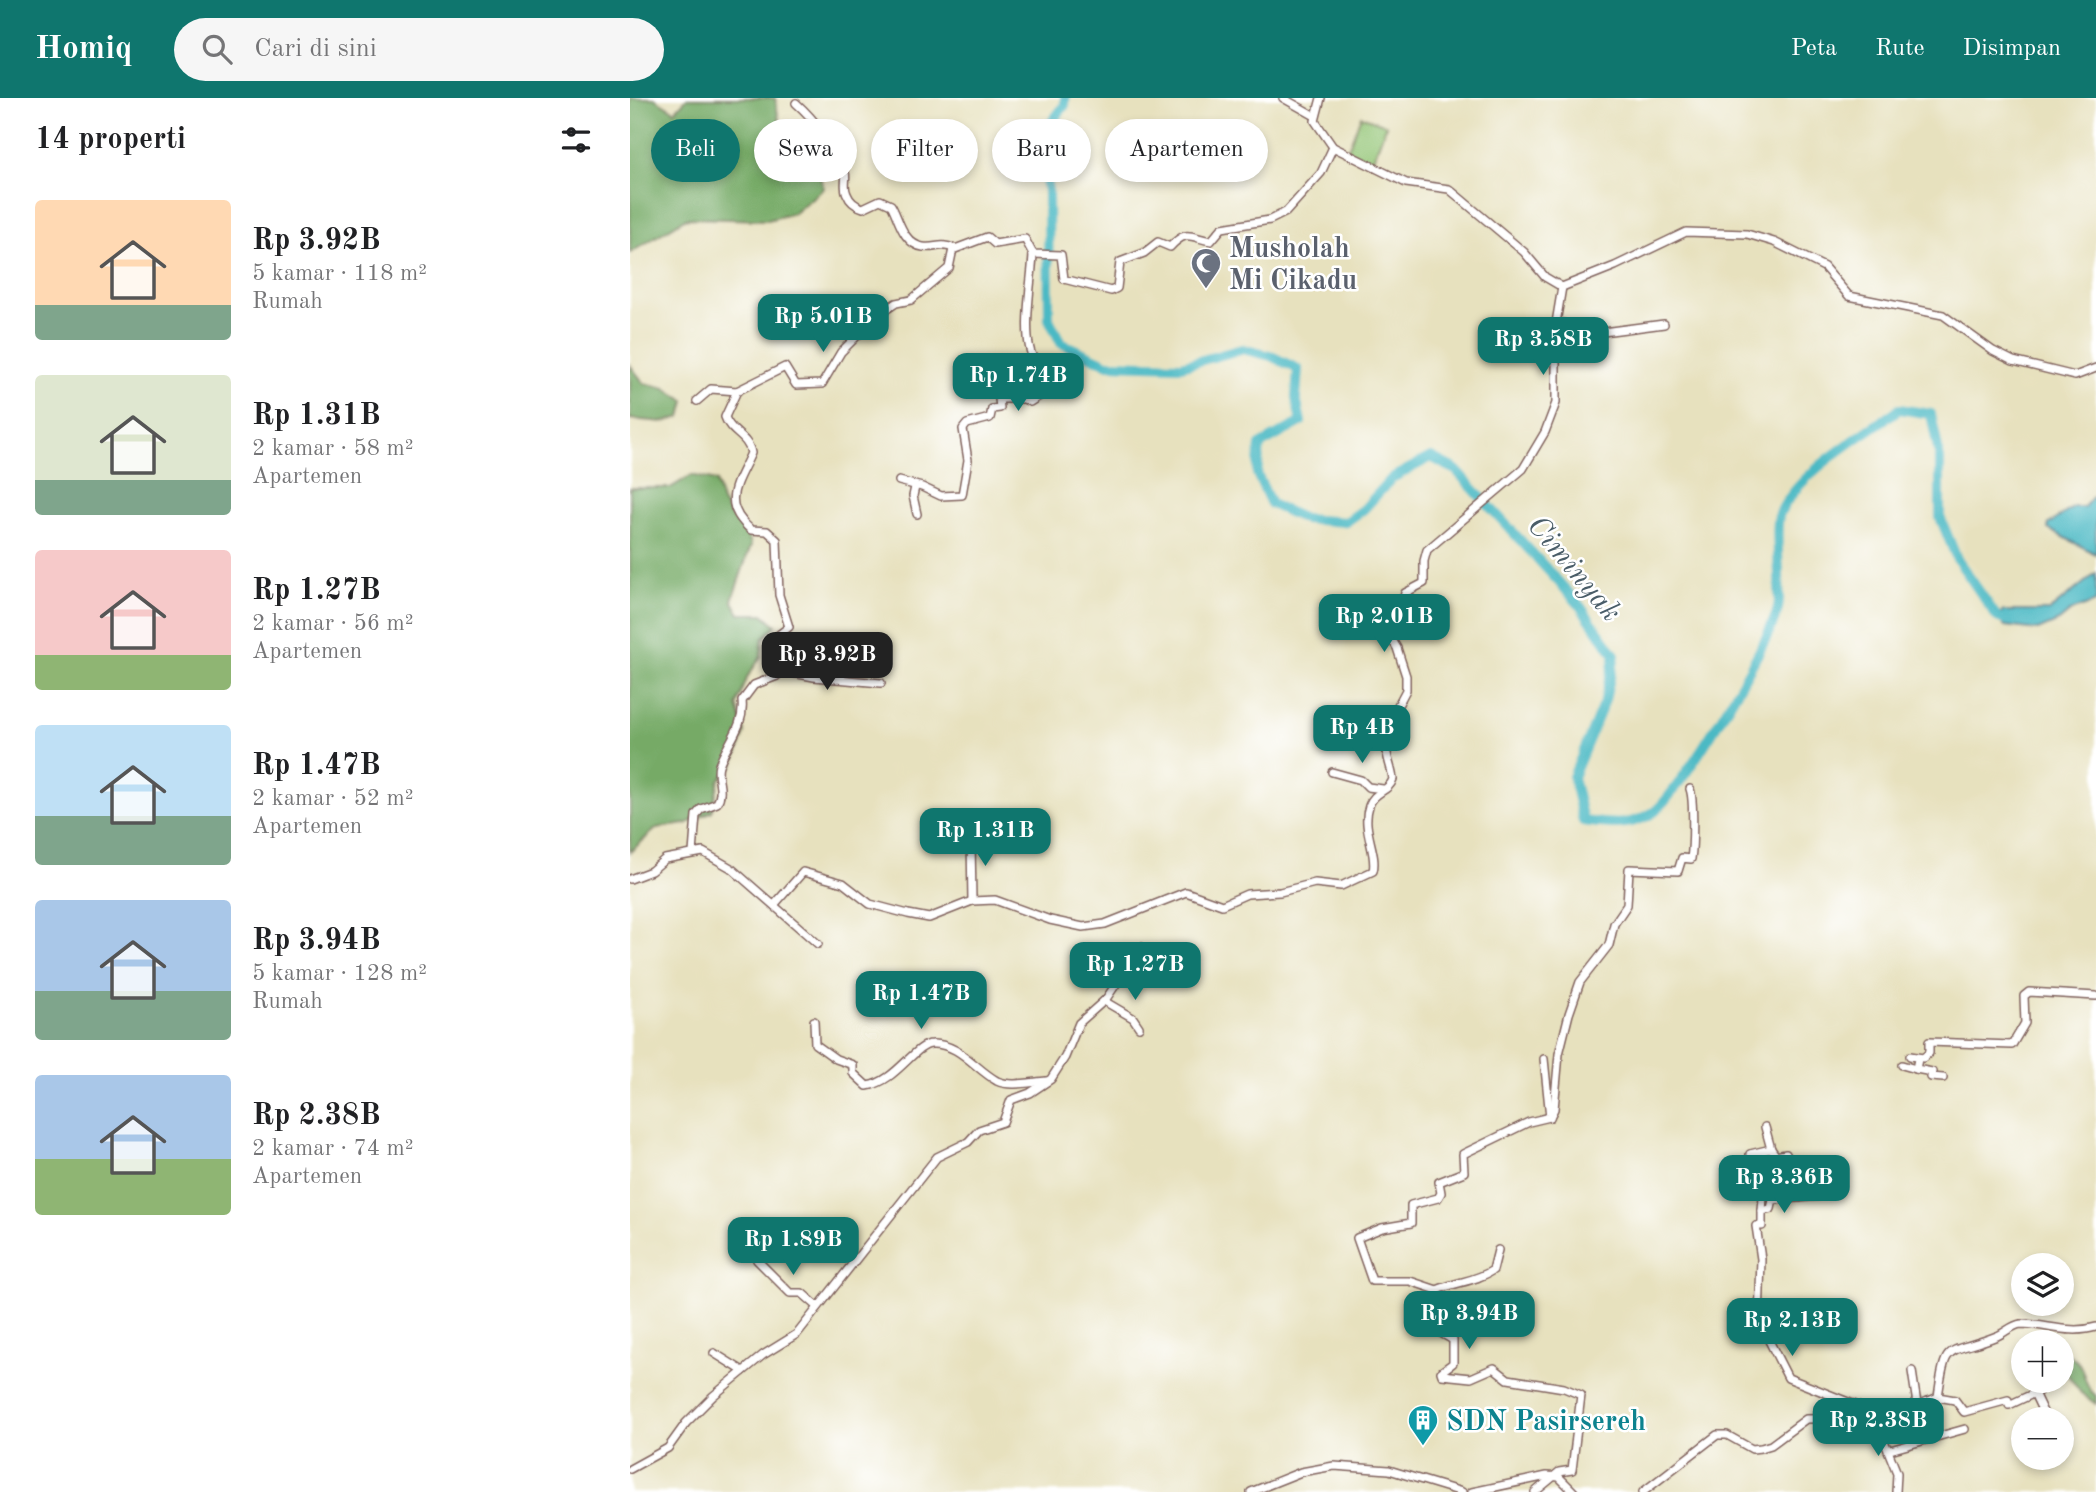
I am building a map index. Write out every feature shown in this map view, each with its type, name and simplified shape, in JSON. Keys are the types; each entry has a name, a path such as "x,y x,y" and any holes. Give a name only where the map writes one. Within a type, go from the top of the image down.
{"street":[{"path":"1283,98 1315,116 1325,139 1333,147 1406,183 1449,190 1524,252 1550,281 1562,287 1615,266 1686,232 1747,234 1774,242 1824,267 1849,296 1943,315 1993,351 2013,361 2075,376 2096,368"},
{"path":"1315,116 1321,98"},
{"path":"796,103 817,125 841,162 846,174 846,192 855,205 863,208 876,201 884,201 893,207 894,217 913,242 925,247 942,244 953,249 987,236 995,244 1028,240 1033,254 1031,298 1025,329 1030,354 1035,361 1046,363 1047,376 1044,377 1041,395 1030,402 1024,399 999,399 1000,408 992,409 990,418 967,424 963,429 968,460 962,495 941,496 922,486 915,487 899,481"},
{"path":"1033,254 1060,254 1062,278 1115,291 1120,262 1144,253 1158,242 1170,247 1177,238 1188,235 1211,241 1222,228 1270,220 1286,212 1321,173 1333,147"},
{"path":"697,401 711,389 737,391 785,368 796,385 822,384 841,352 878,315 896,303 911,300 949,268 953,249"},
{"path":"775,904 806,871 830,882 843,883 870,904 929,918 972,901 1004,901 1050,920 1083,928 1105,924 1186,892 1194,892 1216,906 1248,894 1280,892 1315,883 1341,886 1375,868 1367,840 1367,814 1375,794 1390,786 1393,779 1385,749 1389,737 1397,728 1397,707 1406,684 1397,648 1386,630 1399,617 1405,593 1424,583 1427,550 1464,516 1523,469 1545,432 1556,403 1556,322 1562,287"},
{"path":"1556,322 1603,332 1664,324"},
{"path":"693,853 696,815 701,809 717,803 720,798 719,766 744,712 742,701 754,685 771,680 778,670 780,662 769,642 789,627 779,595 777,540 767,531 751,530 735,509 733,490 751,453 748,443 726,423 726,413 737,391"},
{"path":"915,487 913,496 918,514"},
{"path":"778,670 814,677 881,683"},
{"path":"1332,772 1362,780 1367,787 1383,789"},
{"path":"1550,1117 1554,1109 1561,1039 1569,1013 1580,982 1609,945 1614,924 1627,905 1629,869 1678,872 1682,858 1691,859 1690,821 1694,803 1690,789"},
{"path":"971,840 972,901"},
{"path":"630,879 651,871 665,859 703,852 719,860 775,904 818,944"},
{"path":"630,1469 667,1448 697,1411 743,1371 797,1334 937,1157 972,1139 979,1130 1003,1122 1011,1100 1030,1093 1051,1079 1065,1058 1083,1017 1107,998 1140,947"},
{"path":"1916,1069 1914,1058 1929,1053 1929,1042 2012,1045 2025,1023 2024,996 2029,992 2096,996"},
{"path":"1107,998 1133,1018 1139,1027"},
{"path":"814,1021 816,1044 836,1059 853,1065 853,1073 867,1086 892,1077 919,1048 929,1044 953,1047 997,1081 1046,1081"},
{"path":"1544,1059 1550,1117"},
{"path":"1902,1065 1932,1072 1931,1077 1943,1078"},
{"path":"1497,1250 1493,1270 1483,1278 1468,1279 1437,1290 1410,1281 1372,1281 1357,1238 1382,1228 1411,1223 1411,1205 1438,1198 1441,1193 1439,1182 1464,1172 1463,1154 1529,1122 1550,1117"},
{"path":"1765,1127 1784,1179 1784,1199"},
{"path":"1771,1149 1750,1154 1759,1172 1763,1197 1762,1226 1756,1226 1761,1259 1757,1305 1763,1335 1788,1378 1858,1406 1859,1419"},
{"path":"1777,1156 1786,1154 1788,1161 1796,1163 1799,1198"},
{"path":"1797,1170 1838,1167 1839,1177"},
{"path":"1762,1211 1771,1209 1773,1200 1821,1196"},
{"path":"757,1260 790,1293 801,1292 817,1306"},
{"path":"1437,1290 1435,1317 1439,1332 1455,1343 1455,1359 1441,1371 1442,1375 1471,1378 1494,1368 1508,1379 1564,1388 1581,1395 1572,1470 1559,1472 1535,1492"},
{"path":"1938,1397 1941,1366 1951,1351 1997,1336 2017,1325 2074,1331 2096,1327"},
{"path":"714,1353 743,1371"},
{"path":"1912,1371 1917,1404"},
{"path":"1643,1492 1717,1434 1757,1449 1772,1444 1806,1419 1875,1418 1938,1397 1955,1400 1964,1412 2008,1400 2009,1405 2036,1392 2041,1407"},
{"path":"1875,1418 1897,1473 1896,1492"},
{"path":"1890,1450 1965,1429"},
{"path":"1251,1492 1301,1472 1334,1466 1389,1470 1462,1492"},
{"path":"1472,1492 1553,1476 1566,1481 1574,1492"}],"green space":[{"path":"630,98 654,98 675,111 687,98 775,98 779,119 754,119 754,182 822,182 824,188 794,213 768,220 686,218 630,253"},
{"path":"1361,116 1386,125 1372,162 1347,151"},
{"path":"630,365 644,383 665,388 685,401 681,417 664,422 630,419"},
{"path":"692,475 716,481 722,502 733,519 747,532 751,545 732,600 740,614 763,614 776,625 763,639 761,657 748,676 737,705 745,733 733,766 719,780 712,811 686,824 657,828 630,852 630,488 670,488"},
{"path":"2074,1359 2096,1396 2096,1404 2081,1393 2074,1383"}],"water":[{"path":"2096,493 2096,554 2048,529 2049,524 2074,507 2084,507"},
{"path":"2096,573 2096,602 2071,611 2059,621 2038,630 2005,626 1995,617 2003,611 2049,611"}],"waterway":[{"name":"Ciminyak","path":"1065,98 1065,105 1044,132 1041,153 1048,191 1049,319 1061,343 1108,364 1181,366 1242,349 1271,356 1298,369 1296,398 1301,422 1260,445 1257,474 1271,504 1304,519 1346,522 1364,509 1392,478 1431,457 1456,470 1578,603 1615,655 1605,700 1573,777 1583,821 1619,824 1636,821 1654,812 1683,778 1723,716 1772,625 1779,598 1777,531 1780,513 1790,497 1817,469 1899,409 1931,414 1940,459 1940,517 1957,559 1997,617 2005,620"}],"place":[{"name":"Musholah Mi Cikadu","path":"1206,290"},
{"name":"SDN Pasirsereh","path":"1423,1447"}]}
